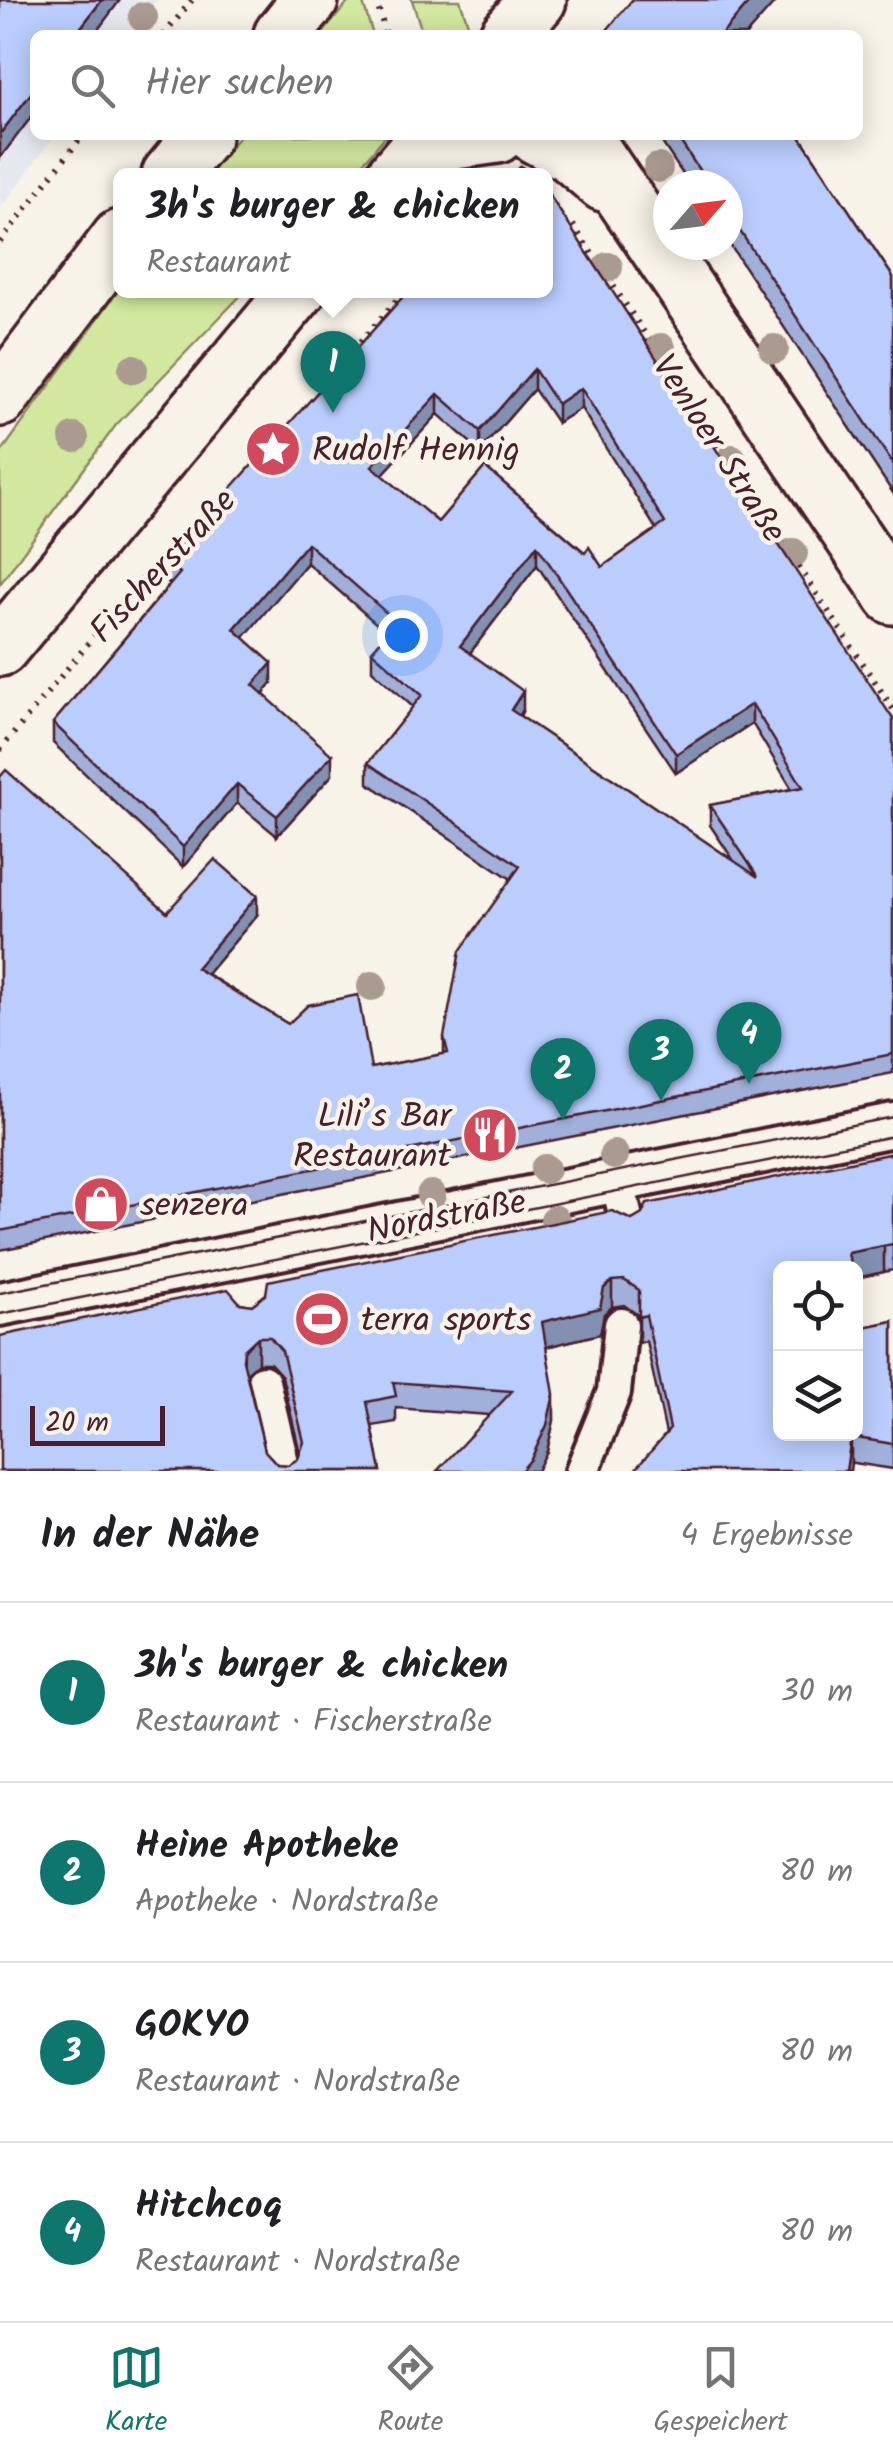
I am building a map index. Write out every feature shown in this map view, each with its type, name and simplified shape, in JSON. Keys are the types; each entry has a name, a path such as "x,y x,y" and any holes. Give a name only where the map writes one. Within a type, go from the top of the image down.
{"main road":[{"path":"286,30 310,0"},
{"path":"176,168 199,140"},
{"path":"415,152 472,140"},
{"name":"Venloer Straße","path":"544,140 570,154 626,201"},
{"name":"Venloer Straße","path":"585,140 893,596"},
{"path":"0,398 113,247"},
{"name":"Fischerstraße","path":"0,648 291,298"}],"street":[{"name":"Nordstraße","path":"0,1304 893,1126"},
{"path":"617,1181 628,1226"},
{"path":"582,1471 614,1392 620,1325"},
{"path":"263,1382 284,1471"}],"path":[{"path":"168,30 192,0"},
{"path":"376,0 385,30"},
{"path":"0,242 80,140"},
{"name":"Venloer Straße","path":"564,211 893,709"},
{"path":"316,394 398,298"},
{"name":"Fischerstraße","path":"0,750 134,588 226,494"}],"shaded area":[{"path":"0,0 157,0 134,30 30,30 30,140 51,140 0,209"}],"green space":[{"path":"350,0 362,0 371,30 325,30"},
{"path":"412,0 460,0 470,30 421,30"},
{"path":"236,140 382,140 359,168 214,168"},
{"path":"113,298 238,298 116,425 0,584 0,454"}],"building":[{"path":"0,0 102,0 79,30 30,30 30,95 0,134"},
{"path":"632,0 751,0 725,30 607,30"},
{"path":"679,140 802,140 893,277 893,464 743,236 743,170 699,170"},
{"path":"553,201 893,719 893,1054 0,1231 0,777 6,770 167,912 215,859 257,896 196,968 288,1024 308,1005 358,995 371,1068 448,1053 444,1037 460,951 520,866 368,763 422,695 372,651 397,622 307,543 234,629 272,663 253,685 332,755 277,816 237,784 183,847 53,723 180,573 166,561 402,298 553,298","holes":["534,369 557,404 581,388 665,523 602,567 589,547 585,553 485,467 438,522 372,466 438,394 480,431","537,545 676,754 752,704 803,787 710,805 758,877 511,710 523,691 460,646"]},
{"path":"893,1153 893,1244 848,1253 850,1261 773,1261 773,1441 850,1441 846,1471 634,1471 670,1429 646,1315 639,1317 639,1290 624,1280 612,1281 604,1288 600,1308 542,1322 554,1394 547,1425 521,1471 437,1471 512,1391 393,1382 396,1396 367,1402 381,1471 0,1471 0,1336 228,1289 240,1303 252,1305 266,1294 268,1281 612,1211 632,1220 642,1214 647,1204","holes":["258,1337 270,1337 282,1351 304,1442 298,1459 288,1465 277,1464 265,1451 243,1360 244,1350"]},
{"path":"893,1321 893,1444 863,1439 863,1322 864,1327"}],"tram line":[{"path":"0,1293 893,1117"},
{"path":"0,1314 893,1136"}],"place":[{"name":"3h's burger & chicken","path":"333,413"},
{"name":"Rudolf Hennig","path":"273,449"},
{"name":"Hitchcoq","path":"749,1084"},
{"name":"GOKYO","path":"661,1101"},
{"name":"Heine Apotheke","path":"563,1120"},
{"name":"Lili’s Bar Restaurant","path":"490,1135"},
{"name":"senzera","path":"101,1204"},
{"name":"terra sports","path":"322,1319"}]}
